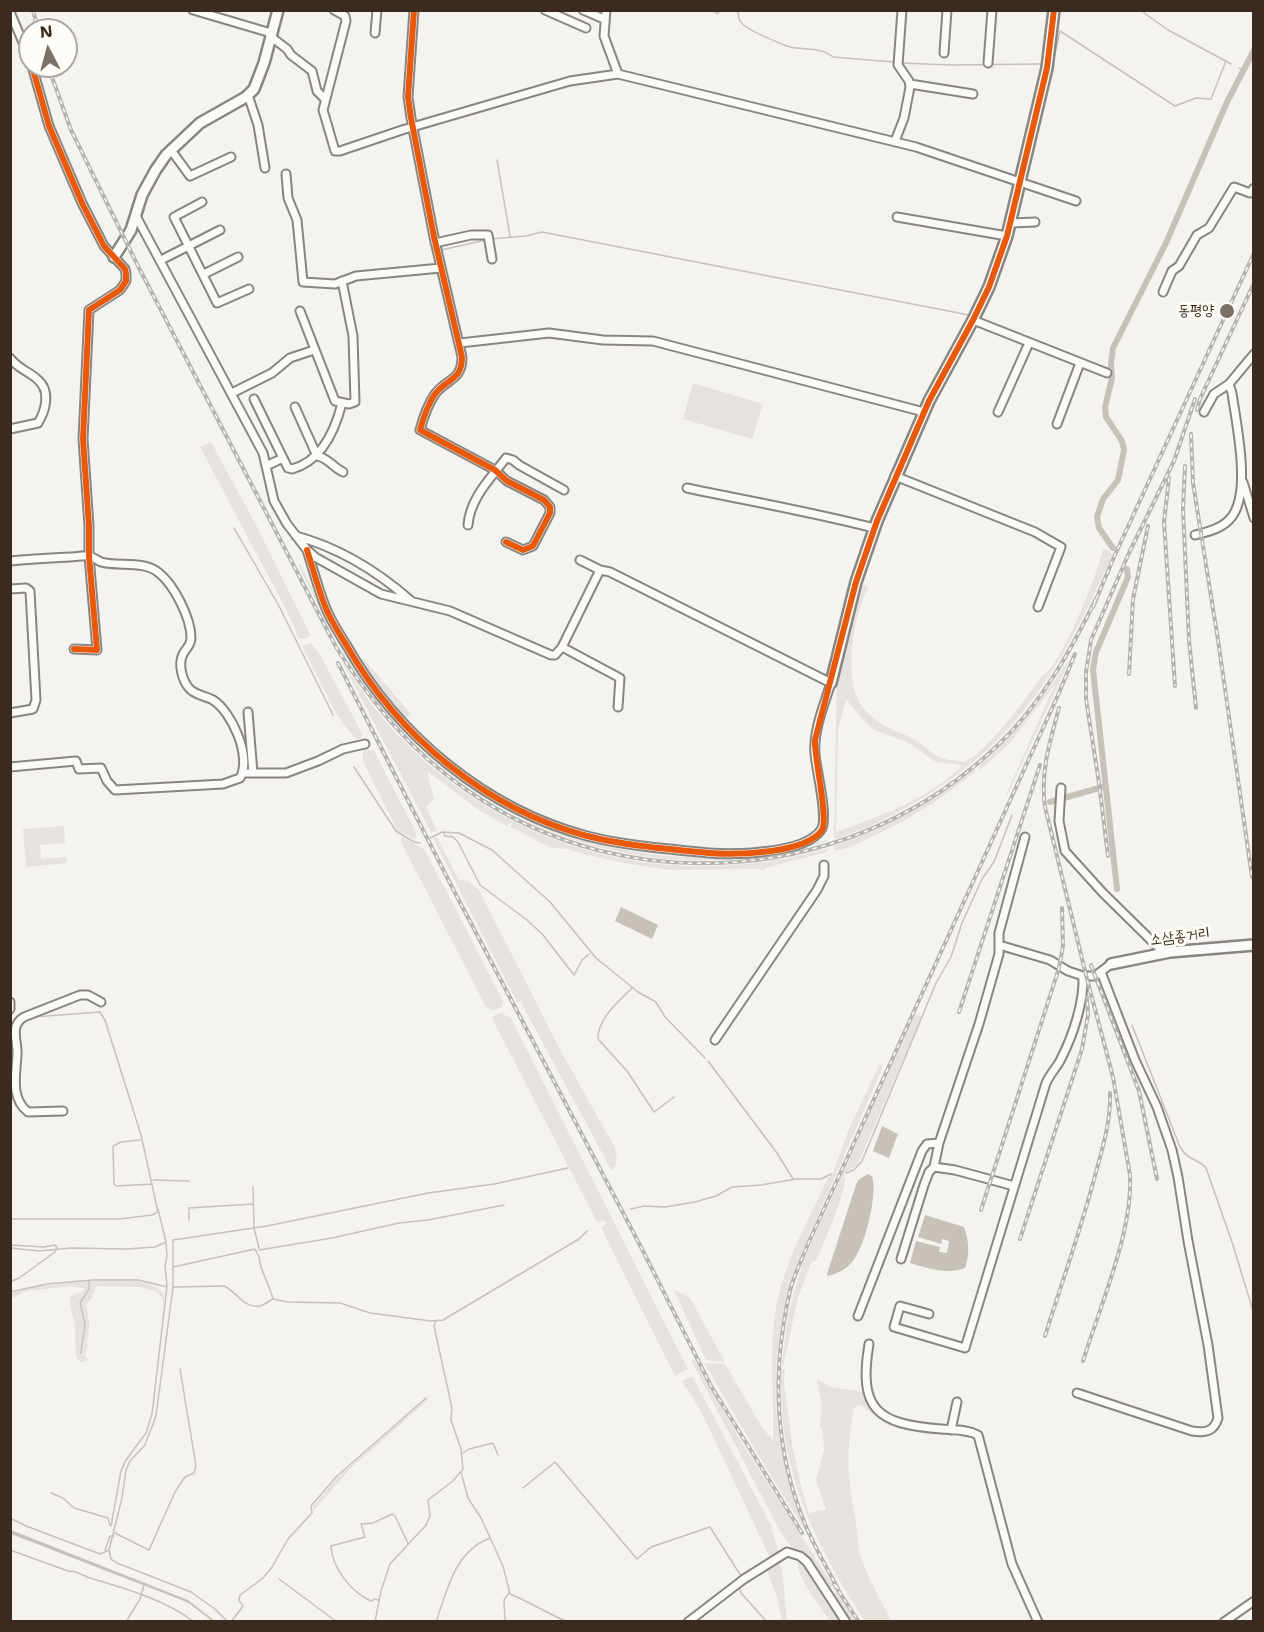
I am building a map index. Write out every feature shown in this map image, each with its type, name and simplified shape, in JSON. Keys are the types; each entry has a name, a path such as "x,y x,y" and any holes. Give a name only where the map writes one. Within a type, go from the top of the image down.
{"street":[{"path":"194,10 271,35 291,55 306,64 312,71 317,91 325,99"},
{"path":"114,257 126,239 142,195 154,171 171,150 201,123 248,95 256,85 278,10"},
{"path":"334,10 343,13 346,21 323,110 334,150 340,151 570,81 618,74 895,141 1022,181 1076,201"},
{"path":"375,33 377,10"},
{"path":"414,10 408,97 435,243 460,343 462,366 459,374 436,393 420,430 495,470 507,481 544,500 550,507 550,513 533,546 523,550 506,542"},
{"path":"545,10 586,28"},
{"path":"583,10 604,20"},
{"path":"606,10 604,36 618,74"},
{"path":"895,141 904,118 910,84 898,65 902,10"},
{"path":"944,53 947,10"},
{"path":"988,63 992,10"},
{"path":"307,550 325,608 364,674 408,728 450,766 497,797 540,819 585,835 634,846 732,855 780,849 814,837 824,826 814,754 815,740 856,582 895,476 924,412 989,287 1007,236 1022,181 1047,68 1054,10"},
{"path":"10,12 18,31"},
{"path":"35,78 56,143 97,234 104,246 125,269 126,281 120,290 89,310 87,322 84,478 98,650 74,648"},
{"path":"910,84 973,94"},
{"path":"248,95 258,125 265,168"},
{"path":"171,150 190,176 231,157"},
{"path":"286,174 288,198 297,220 303,282 336,284 356,276 441,268"},
{"path":"1163,292 1172,271 1179,266 1197,235 1209,228 1234,187 1250,194 1254,188"},
{"path":"202,202 174,217 217,303 249,289"},
{"path":"136,216 162,260 262,453 274,501 296,536 315,557 381,594 471,619 551,655 555,655 562,647 600,570"},
{"path":"897,217 1007,236"},
{"path":"1011,223 1035,222"},
{"path":"162,260 220,230"},
{"path":"435,243 481,234 490,238 492,260"},
{"path":"204,274 238,257"},
{"path":"300,310 334,401 355,402 353,336 342,281"},
{"path":"973,320 1107,373"},
{"path":"460,343 549,333 603,340 653,341 924,412"},
{"path":"998,412 1029,343"},
{"path":"232,393 272,374 290,358 314,350"},
{"path":"1204,412 1214,394 1229,384 1254,354"},
{"path":"10,358 39,380 46,402 44,413 38,423 10,429"},
{"path":"1057,424 1080,363"},
{"path":"1229,384 1243,479 1254,518"},
{"path":"254,399 288,468 292,469 322,451 339,416 342,403"},
{"path":"295,407 317,456"},
{"path":"317,456 322,456 334,468 343,472"},
{"path":"266,466 283,458"},
{"path":"468,525 469,512 495,470 506,458 564,490"},
{"path":"895,476 1035,532 1061,547 1038,608"},
{"path":"1195,535 1214,530 1228,521 1237,503 1243,479"},
{"path":"687,488 874,528"},
{"path":"296,536 319,542 368,567 410,601"},
{"path":"10,561 89,556 102,562 143,566 158,572 172,589 184,610 191,633 190,645 183,654 181,662 182,675 190,690 213,700 226,711 236,731 243,754 243,773 240,778 223,784 115,790 107,781 101,768 79,769 76,761 11,767"},
{"path":"580,560 600,570 610,572 831,683"},
{"path":"10,589 26,588 30,591 36,700 33,709 10,713"},
{"path":"562,647 620,678 618,707"},
{"path":"248,712 253,773"},
{"path":"243,773 286,773 343,749 365,744"},
{"path":"1061,796 1060,834 1065,852 1164,953"},
{"path":"901,1259 979,1024 999,954 999,933 1025,837"},
{"path":"715,1040 817,891 824,876 824,865"},
{"path":"999,945 1050,960 1068,971 1083,976 1095,976 1111,964"},
{"name":"소삼종거리","path":"1111,964 1164,953 1254,945"},
{"path":"1077,1392 1192,1431 1203,1433 1211,1430 1218,1418 1208,1345 1172,1150 1101,972"},
{"path":"929,1314 900,1306 894,1327 965,1348 1046,1083 1062,1058 1080,1008 1084,994 1083,976"},
{"path":"63,1111 28,1112 18,1100 13,1085 17,1054 14,1028 19,1020 80,995 88,995 101,1002"},
{"path":"10,1002 10,1009"},
{"path":"10,1014 19,1020"},
{"path":"858,1317 922,1151 927,1144 939,1143"},
{"path":"933,1167 955,1170 1014,1186"},
{"path":"869,1344 866,1373 867,1394 870,1402 884,1414 899,1423 966,1431 978,1435 1012,1564 1038,1622"},
{"path":"951,1430 957,1402"},
{"path":"688,1622 744,1578 786,1552 795,1553 807,1562 846,1622"},
{"path":"1224,1622 1254,1600"}],"shaded area":[{"path":"693,383 763,404 752,439 683,419"},
{"path":"211,442 256,525 311,636 299,639 288,613 200,447"},
{"path":"1103,548 1113,554 1076,631 1034,698 1009,728 980,756 947,782 882,820 834,839 837,670 860,584 869,587 859,612 852,644 852,676 859,702 867,712 883,724 913,739 938,757 963,762 975,756 996,736 1059,656 1087,596","holes":["846,699 863,720 876,731 907,742 936,762 961,765 944,781 919,798 836,832 838,730"]},
{"path":"300,564 347,655 383,705 426,750 475,787 528,817 585,839 644,853 705,858 766,854 829,841 764,856 699,860 636,855 576,840 518,816 464,783 414,742 370,692 349,662 331,630 298,565"},
{"path":"311,643 320,655 363,735 360,739 356,739 338,717 302,646"},
{"path":"1071,657 1007,796 1054,686 1009,744 980,770 978,767 1028,715"},
{"path":"340,658 373,706 413,750 457,787 504,816 554,839 607,855 662,864 717,866 773,861 829,848 827,852 765,868 764,871 758,869 668,870 624,863 568,849 551,848 511,827 512,823 507,826 479,810 427,771 434,800 426,806 437,831 431,832"},
{"path":"363,658 411,714 405,719 401,717 359,662"},
{"path":"365,748 374,751 416,832 415,840 397,830 363,761"},
{"path":"975,769 976,771 950,791 909,818 853,846 834,850 834,846 873,830 924,804"},
{"path":"64,826 65,843 40,845 41,859 66,857 67,863 26,867 23,829"},
{"path":"401,836 425,850 503,1001 501,1008 492,1010 486,1007 401,842"},
{"path":"437,837 459,880 468,881 479,890 564,1057 614,1146 617,1159 612,1171 520,1001 517,1002 433,838"},
{"path":"621,907 658,925 652,939 615,921"},
{"path":"501,1013 511,1018 688,1369 675,1376 601,1227 606,1224 604,1220 597,1222 492,1018"},
{"path":"914,1014 922,1016 857,1166 844,1173 843,1191 834,1217 816,1261 812,1261 798,1297 783,1367 788,1315 803,1262"},
{"path":"881,1062 882,1069 798,1261 780,1333 776,1367 779,1433 795,1501 809,1537 704,1363 725,1364 762,1427 773,1441 773,1337 781,1285 802,1232 833,1172 851,1124"},
{"path":"882,1126 898,1134 889,1158 873,1151"},
{"path":"868,1174 872,1176 873,1195 866,1233 850,1265 828,1276 856,1185 858,1180"},
{"path":"925,1215 964,1227 968,1248 965,1268 944,1271 910,1263 916,1241 940,1247 939,1252 947,1253 949,1241 942,1239 941,1244 918,1237"},
{"path":"130,1280 149,1284 164,1294 164,1312 163,1299 156,1291 140,1287 96,1286 92,1298 86,1304 89,1328 85,1355 88,1360 80,1362 76,1351 75,1325 70,1300 71,1296 84,1291 84,1288 70,1286 27,1291 11,1299 11,1293 34,1287 89,1281 88,1289 79,1303 84,1324 82,1356 85,1323 81,1303 89,1290 90,1281"},
{"path":"674,1290 690,1298 725,1362 706,1360"},
{"path":"691,1360 695,1360 739,1438 833,1585 830,1588 834,1593 837,1591 857,1621 848,1621 781,1533"},
{"path":"781,1368 785,1370 784,1383 793,1450 809,1514 826,1510 816,1480 824,1450 823,1433 820,1426 822,1409 817,1379 831,1387 863,1392 866,1399 886,1419 965,1433 900,1429 889,1426 862,1406 858,1405 854,1408 849,1439 849,1465 858,1547 869,1577 891,1621 865,1621 815,1532 802,1502 785,1437 781,1404"},
{"path":"692,1376 771,1525 778,1551 771,1560 701,1411 682,1381"},
{"path":"427,1398 428,1400 351,1468 313,1511 313,1506 337,1478"},
{"path":"11,1530 188,1600 215,1621 179,1599 11,1534"},
{"path":"778,1562 782,1569 787,1621 782,1621 777,1597 766,1568"},
{"path":"798,1562 814,1578 843,1621 830,1621 805,1583 798,1568"}],"waterway":[{"path":"713,10 717,14 722,10"},
{"path":"732,10 738,12 740,21 748,28 787,46 822,51 833,57 894,62"},
{"path":"1140,10 1168,30 1231,64"},
{"path":"1052,67 1060,31 1175,106 1196,98 1211,99 1226,61"},
{"path":"1113,548 1099,528 1097,517 1103,499 1118,480 1124,450 1122,441 1106,417 1105,407 1112,378 1113,348 1166,243 1227,102 1254,50"},
{"path":"902,63 1041,64"},
{"path":"1239,68 1243,70"},
{"path":"497,160 510,236"},
{"path":"490,239 526,236 542,232 969,315"},
{"path":"441,250 486,240"},
{"path":"998,326 1112,369"},
{"path":"234,528 279,606 333,715"},
{"path":"1117,889 1093,670 1096,652 1128,577 1127,569"},
{"path":"354,767 396,831 420,843"},
{"path":"1050,802 1106,786"},
{"path":"846,1173 854,1170 862,1161 936,983 951,957 962,923 982,879 994,862 1012,815"},
{"path":"430,838 442,832 459,833 492,850 550,902 596,958 638,992 656,1002 665,1017 705,1058"},
{"path":"444,833 445,836 453,837 458,842 480,885 527,920 543,935 574,975 582,960 589,954"},
{"path":"632,988 605,1018 601,1024 598,1039 627,1071 654,1112 674,1097"},
{"path":"10,1219 120,1219 152,1215 158,1212 141,1135 105,1020 100,1012 33,1017"},
{"path":"1132,1025 1180,1147 1187,1155 1206,1168 1254,1314"},
{"path":"708,1061 777,1153 793,1179"},
{"path":"140,1140 121,1142 113,1146 114,1184 116,1186 152,1184"},
{"path":"109,1550 122,1498 126,1470 130,1461 145,1445 156,1416 173,1287 173,1240 267,1226 428,1193 494,1184 568,1168"},
{"path":"631,1209 695,1202 716,1196 732,1187 796,1179 821,1179 831,1174"},
{"path":"153,1180 189,1181"},
{"path":"253,1187 254,1228 259,1248"},
{"path":"189,1220 189,1208 253,1204"},
{"path":"259,1250 504,1205"},
{"path":"111,1526 121,1471 126,1460 146,1433 152,1414 167,1286 166,1242 158,1209"},
{"path":"174,1287 224,1286 249,1305 254,1306 262,1305 273,1299 288,1302 340,1303 370,1313 431,1321 443,1320 579,1239 587,1231"},
{"path":"10,1248 39,1251 71,1248 127,1249 155,1247 166,1242"},
{"path":"10,1245 44,1247 55,1245 57,1248 55,1252 10,1282"},
{"path":"173,1267 255,1249 273,1298"},
{"path":"10,1292 47,1284 93,1280 138,1280 167,1287"},
{"path":"81,1353 85,1324 80,1303 89,1289 89,1281"},
{"path":"375,1622 381,1591 390,1564 426,1525 430,1516 428,1500 453,1481 463,1469 461,1449 451,1420 452,1408 434,1326 436,1321"},
{"path":"115,1533 149,1550 175,1492 185,1477 194,1473 196,1466 180,1369"},
{"path":"231,1622 243,1606 239,1600 240,1595 263,1578 272,1567 288,1539 312,1513 311,1506 336,1477 426,1398"},
{"path":"463,1453 469,1449 493,1443 498,1455"},
{"path":"523,1488 555,1462 637,1559 651,1547 710,1527 741,1576"},
{"path":"461,1472 468,1498 481,1518 503,1566 510,1594 568,1622"},
{"path":"51,1493 63,1498 74,1508 108,1518 110,1525"},
{"path":"378,1600 371,1601 356,1592 339,1571 331,1546 365,1537 361,1524 373,1523 392,1514 408,1543"},
{"path":"10,1518 100,1554 109,1550 111,1559 117,1563 191,1592 215,1609 228,1622"},
{"path":"105,1550 110,1536 114,1536"},
{"path":"436,1622 460,1562 468,1552 490,1538"},
{"path":"10,1550 144,1596 171,1607 194,1622"},
{"path":"279,1579 337,1622"},
{"path":"126,1622 140,1599 144,1585"},
{"path":"739,1587 741,1593 767,1622"},
{"path":"505,1622 504,1600 509,1593"}],"railway":[{"path":"33,10 35,18"},
{"path":"52,78 71,130 138,266 336,647 364,688 410,743 467,790 531,826 599,850 669,862 740,862 811,850 878,826 941,791 998,745 1041,695 1076,638 1096,599"},
{"path":"1093,607 1254,253"},
{"path":"1197,410 1254,283"},
{"path":"1108,856 1086,699 1086,672 1091,640 1129,553 1174,461 1195,399"},
{"path":"1191,434 1193,483 1252,877"},
{"path":"1185,466 1183,509 1189,640 1196,708"},
{"path":"1169,478 1164,522 1175,686"},
{"path":"1129,674 1133,599 1148,526"},
{"path":"838,1589 805,1524 787,1467 782,1438 779,1409 780,1350 790,1291 808,1244 1075,654"},
{"path":"338,663 711,1386 802,1533"},
{"path":"1059,708 1045,769 1045,807 1113,1077 1130,1175 1130,1197 1121,1244 1083,1361"},
{"path":"959,1012 1040,765"},
{"path":"981,1210 1059,968 1063,946 1062,908"},
{"path":"1091,965 1139,1091 1157,1179"},
{"path":"1020,1239 1082,1049 1088,1015 1087,997"},
{"path":"1045,1336 1082,1222 1102,1150 1109,1116 1110,1093"},
{"path":"834,1584 859,1622"}],"cycle path":[{"path":"414,10 408,97 434,237 462,357 457,375 432,398 420,430 495,470 507,481 544,500 550,507 550,513 533,546 523,550 506,542"},
{"path":"307,550 322,599 332,621 368,679 392,710 448,765 480,788 514,808 550,824 587,836 632,845 678,850 720,854 752,853 786,848 814,838 822,830 824,824 815,740 856,582 877,521 929,401 989,287 1007,236 1047,68 1054,10"},
{"path":"35,78 49,126 82,203 104,246 125,269 126,274 126,281 120,290 89,310 83,439 97,650 74,649"}],"place":[{"name":"동평양","path":"1227,311"}]}
